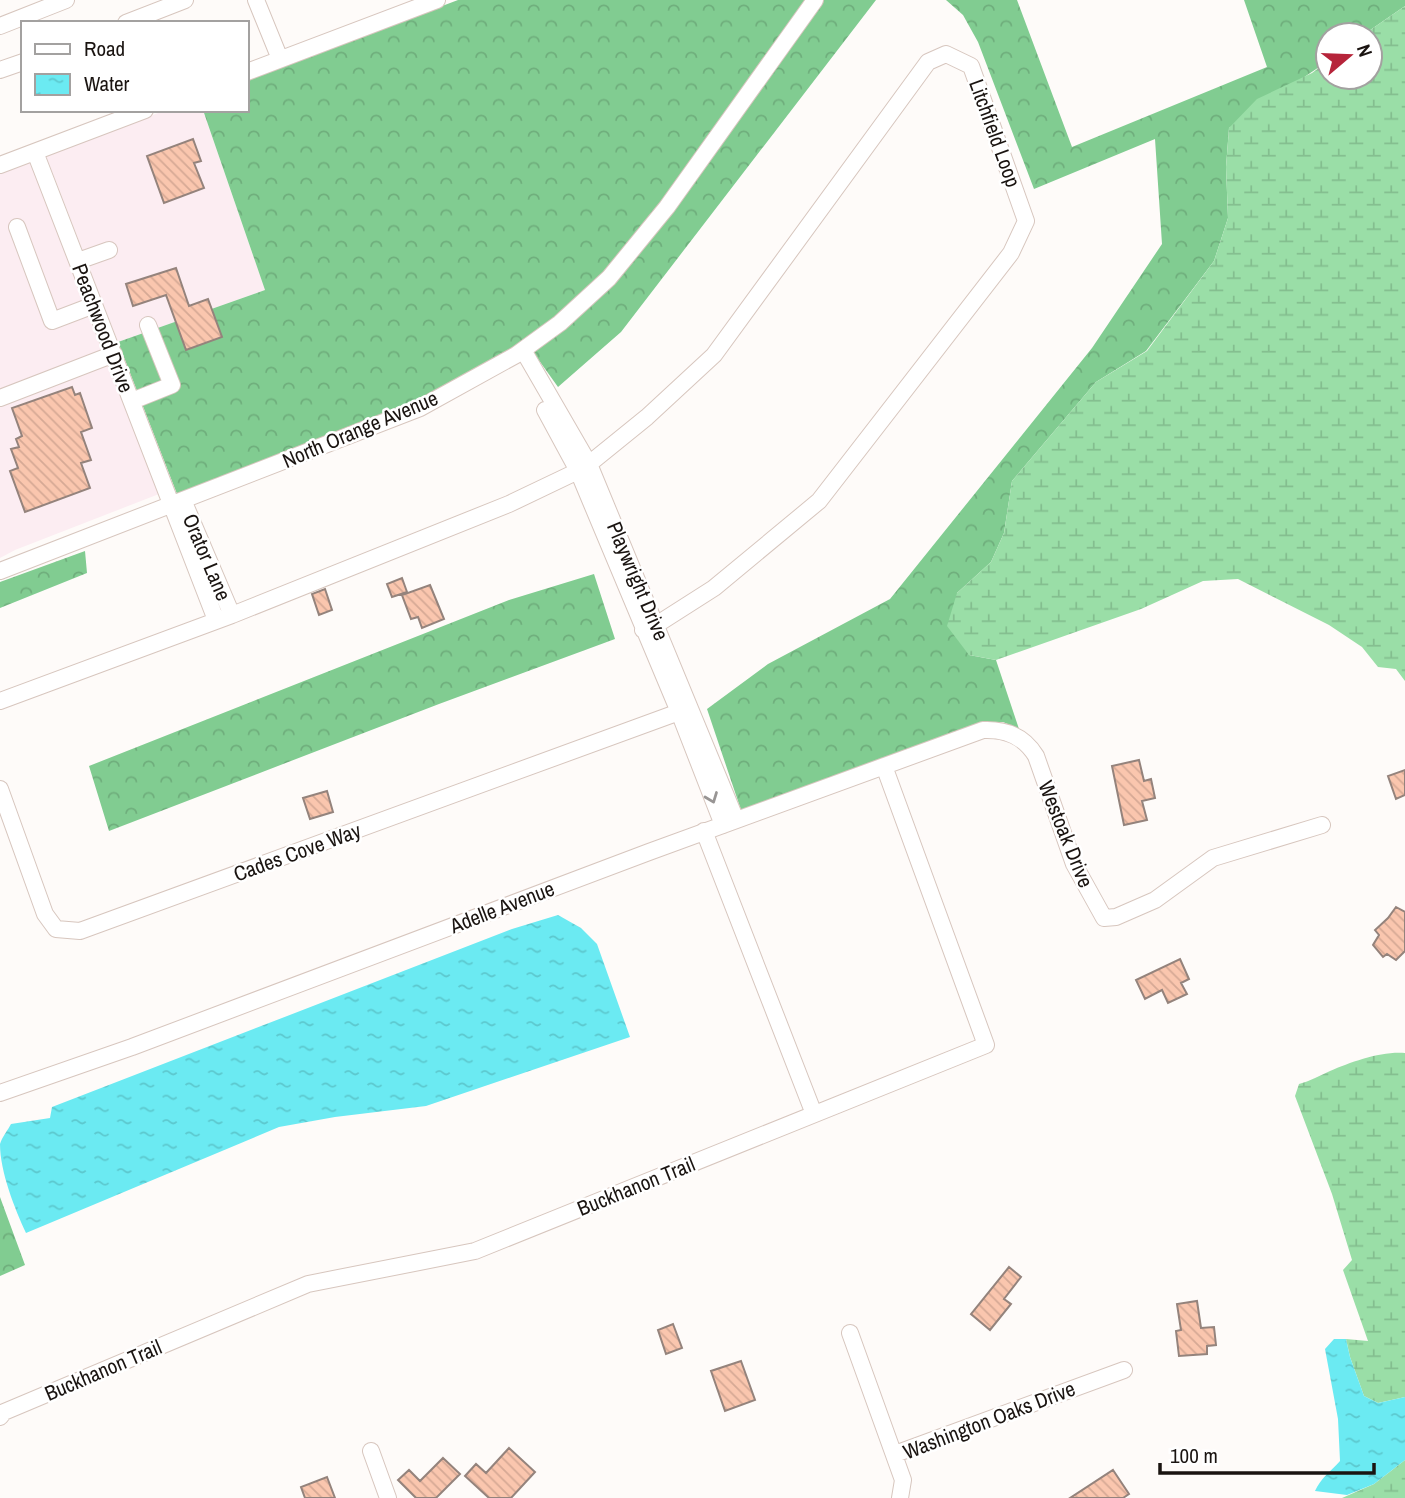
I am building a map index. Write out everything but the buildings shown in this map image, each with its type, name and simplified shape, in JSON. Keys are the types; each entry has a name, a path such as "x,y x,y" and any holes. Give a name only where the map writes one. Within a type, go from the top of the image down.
{"street":[{"path":"0,26 66,0"},
{"path":"256,0 280,59"},
{"path":"248,72 437,0"},
{"name":"North Orange Avenue","path":"0,571 420,408 519,353 559,323 609,278 667,207 815,0"},
{"path":"131,21 174,2 176,21"},
{"name":"Litchfield Loop","path":"584,467 647,417 714,355 928,62 946,54 971,66 1026,222 1011,253 819,501 714,588 650,628"},
{"path":"0,70 21,63"},
{"path":"1,160 35,152 140,112"},
{"name":"Peachwood Drive","path":"35,152 132,401 177,502"},
{"path":"17,227 52,321 94,305"},
{"path":"78,261 109,250"},
{"path":"132,401 172,385 148,325"},
{"name":"Playwright Drive","path":"519,353 584,467 729,822"},
{"path":"0,398 114,354"},
{"path":"0,701 224,617 509,504 584,467"},
{"name":"Orator Lane","path":"177,502 224,617"},
{"name":"Playwright Drive","path":"650,628 679,712 729,822"},
{"name":"Cades Cove Way","path":"0,789 45,914 55,929 80,931 679,712"},
{"name":"Adelle Avenue","path":"0,1093 983,730 1006,732"},
{"name":"Westoak Drive","path":"1006,732 1020,737 1036,756 1074,864 1104,918 1116,916 1155,900 1213,858 1322,825"},
{"name":"Buckhanon Trail","path":"1,1413 308,1284 475,1251 986,1045 884,766"},
{"path":"704,831 814,1114"},
{"path":"850,1333 895,1454"},
{"name":"Washington Oaks Drive","path":"900,1498 903,1480 895,1454 1124,1370"},
{"path":"371,1451 388,1498"}],"shaded area":[{"path":"161,112 204,112 265,290 118,342 46,156"},
{"path":"30,161 159,494 0,558 0,173"}],"green space":[{"path":"458,0 805,0 660,203 603,273 554,318 512,349 417,401 177,494 118,342 265,290 204,112 248,112 248,80"},
{"path":"824,0 876,0 621,332 558,387 533,352 673,211"},
{"path":"946,0 1017,0 1072,147 1267,67 1244,0 1405,0 1405,6 1383,21 1314,21 1314,70 1229,128 1226,167 1228,218 1214,261 1146,351 1096,382 1012,481 1004,533 991,562 957,593 969,655 996,660 1019,729 1003,722 980,723 741,810 707,709 768,664 890,599 1092,348 1162,244 1155,139 1034,189 978,42 963,15"},
{"path":"1405,6 1405,681 1396,669 1378,667 1362,647 1329,625 1238,579 1203,581 1141,609 996,660 969,655 947,626 957,593 991,562 1004,533 1012,481 1096,382 1147,351 1214,261 1228,218 1226,167 1229,128 1257,99 1314,72 1314,91 1384,91 1383,21"},
{"path":"85,551 87,573 0,608 0,582"},
{"path":"594,574 615,639 109,831 89,766 509,600"},
{"path":"1405,1053 1405,1397 1378,1403 1364,1396 1350,1357 1346,1339 1368,1341 1343,1270 1352,1260 1332,1194 1295,1096 1299,1084 1338,1068 1376,1055"},
{"path":"0,1197 25,1265 0,1276"},
{"path":"1405,1460 1405,1498 1342,1498 1374,1484"}],"water":[{"path":"558,915 581,928 597,944 630,1037 426,1106 279,1127 26,1233 9,1190 1,1155 0,1144 11,1124 50,1118 52,1107 512,929"},
{"path":"1334,1339 1346,1339 1364,1396 1378,1403 1405,1397 1405,1460 1374,1484 1347,1495 1315,1491 1340,1461 1338,1419 1325,1349"}]}
